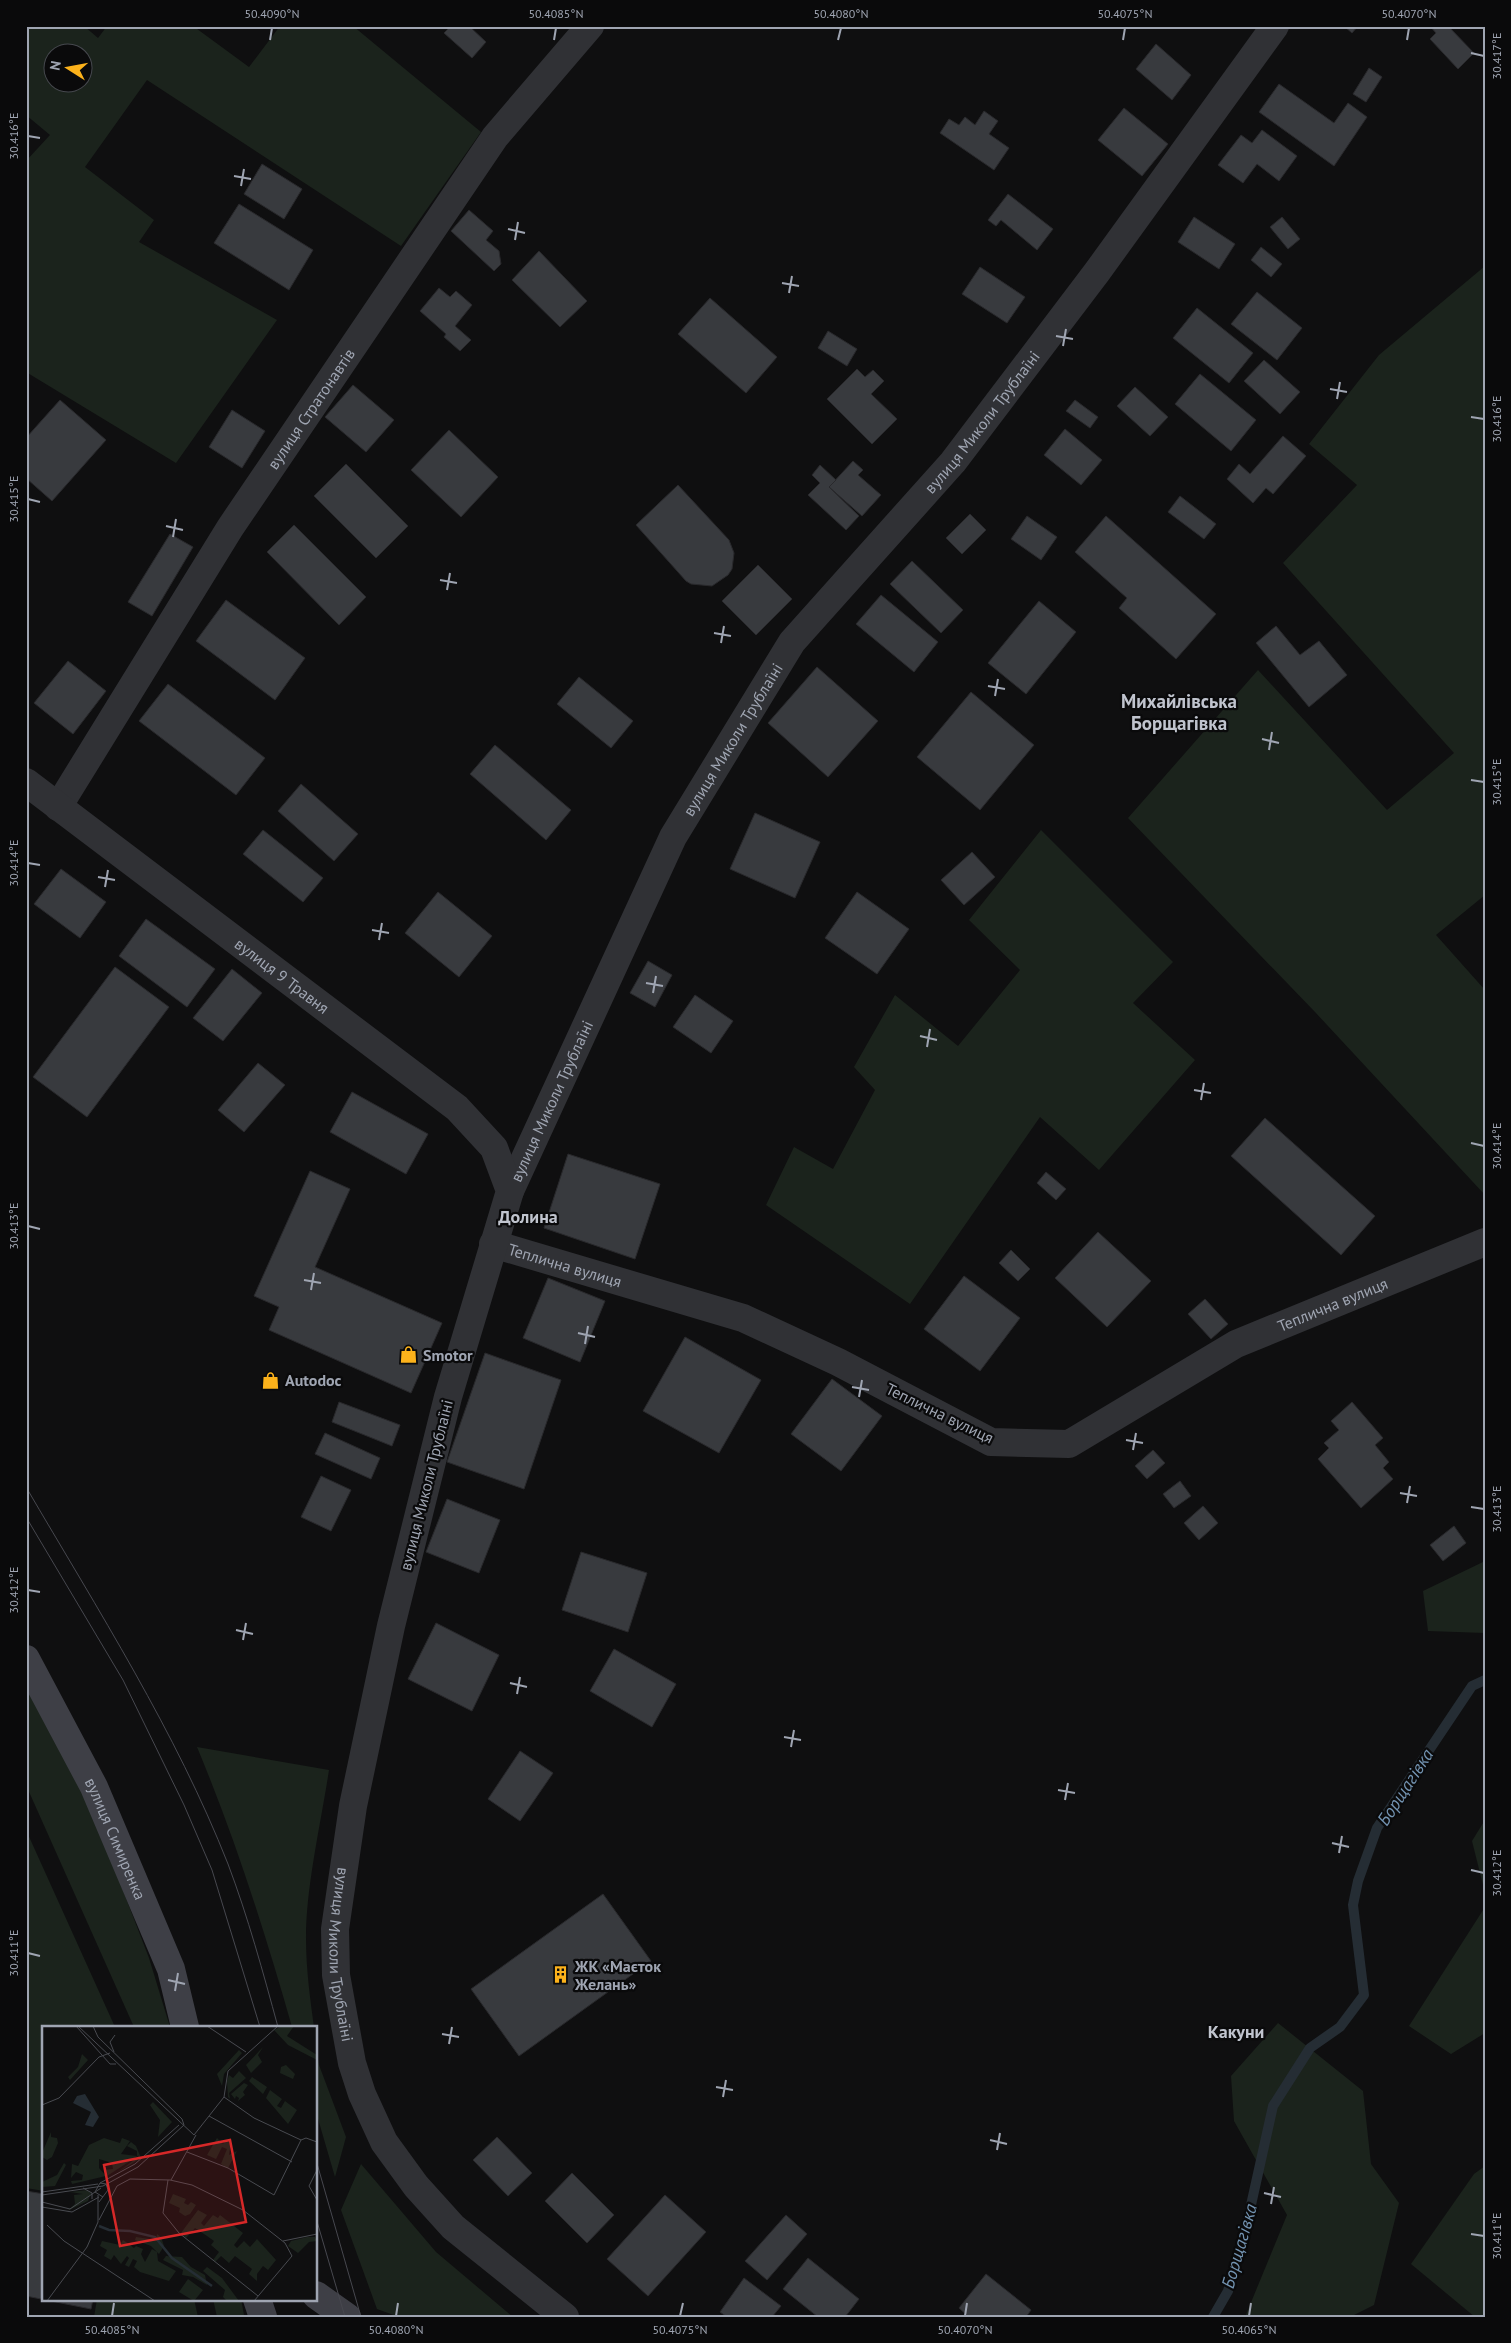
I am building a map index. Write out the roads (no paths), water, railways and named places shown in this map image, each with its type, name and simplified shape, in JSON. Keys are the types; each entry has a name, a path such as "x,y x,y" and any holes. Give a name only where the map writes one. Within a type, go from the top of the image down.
{"main road":[{"name":"вулиця Симиренка","path":"26,1659 94,1787 171,1969 185,2026"},
{"path":"318,2296 347,2317"},
{"path":"258,2300 263,2317"}],"street":[{"name":"вулиця Стратонавтів","path":"58,807 230,528 495,137 590,26"},
{"name":"вулиця Миколи Трублаїні","path":"565,2317 453,2227 416,2186 384,2142 362,2094 352,2063 336,1974 335,1929 353,1806 391,1626 448,1397 493,1244 510,1191 673,837 792,642 953,462 1098,272 1275,26"},
{"name":"вулиця 9 Травня","path":"26,782 457,1108 494,1148 510,1191"},
{"name":"Теплична вулиця","path":"493,1244 743,1318 838,1362 991,1442 1069,1444 1236,1344 1485,1242"}],"waterway":[{"name":"Борщагівка","path":"1213,2317 1228,2291 1245,2232 1273,2106 1310,2048 1340,2027 1364,1995 1353,1905 1358,1881 1377,1828 1472,1686 1485,1680"}],"tram line":[{"path":"26,1487 108,1626 185,1767 228,1864 261,1965 278,2026"},
{"path":"26,1517 123,1680 184,1805 212,1870 260,2026"},
{"path":"318,2167 361,2317"},
{"path":"318,2225 345,2317"}],"place":[{"name":"Smotor","path":"409,1355"},
{"name":"Autodoc","path":"271,1380"},
{"name":"ЖК «Маєток Желань»","path":"561,1975"}],"district":[{"name":"Михайлівська Борщагівка","path":"1179,712"},
{"name":"Долина","path":"528,1216"},
{"name":"Какуни","path":"1236,2031"}]}
